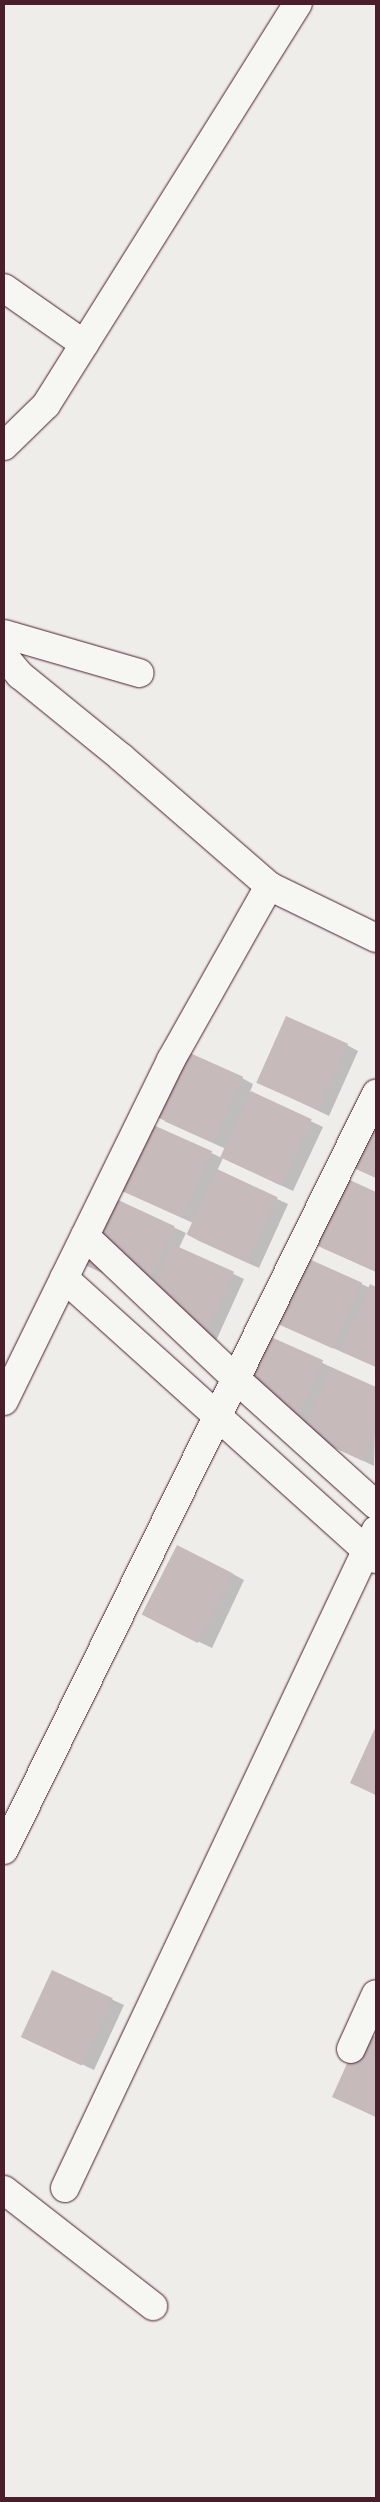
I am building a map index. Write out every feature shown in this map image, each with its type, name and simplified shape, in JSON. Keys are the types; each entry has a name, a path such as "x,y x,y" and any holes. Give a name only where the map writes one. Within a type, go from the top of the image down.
{"street":[{"path":"4,446 46,406 298,4"},
{"path":"4,288 84,344"},
{"path":"4,634 139,673"},
{"path":"4,656 20,675 269,886 376,938"},
{"path":"4,1401 171,1060 269,886"},
{"path":"4,1850 376,1094"},
{"path":"85,1236 236,1379 376,1505"},
{"path":"64,1278 217,1417 373,1547 65,2188"},
{"path":"351,2049 376,1994"},
{"path":"4,2190 154,2306"}],"building":[{"path":"286,1016 348,1044 318,1110 256,1083"},
{"path":"181,1049 243,1077 214,1142 152,1115"},
{"path":"251,1091 312,1119 281,1185 220,1157"},
{"path":"376,1100 376,1178 347,1165"},
{"path":"151,1124 212,1151 183,1218 121,1191"},
{"path":"217,1169 278,1197 247,1263 187,1234"},
{"path":"341,1176 376,1192 376,1262 372,1270 311,1243"},
{"path":"114,1198 175,1226 144,1292 83,1264"},
{"path":"172,1244 234,1272 205,1337 143,1310"},
{"path":"300,1255 362,1283 333,1348 271,1321"},
{"path":"370,1284 376,1287 376,1367 340,1351"},
{"path":"262,1333 323,1360 294,1426 233,1399"},
{"path":"331,1367 376,1387 376,1431 363,1461 302,1433"},
{"path":"177,1545 233,1574 198,1643 142,1614"},
{"path":"376,1726 376,1795 350,1783"},
{"path":"52,1970 113,1998 81,2065 21,2037"},
{"path":"362,2030 376,2037 376,2117 332,2097"}]}
